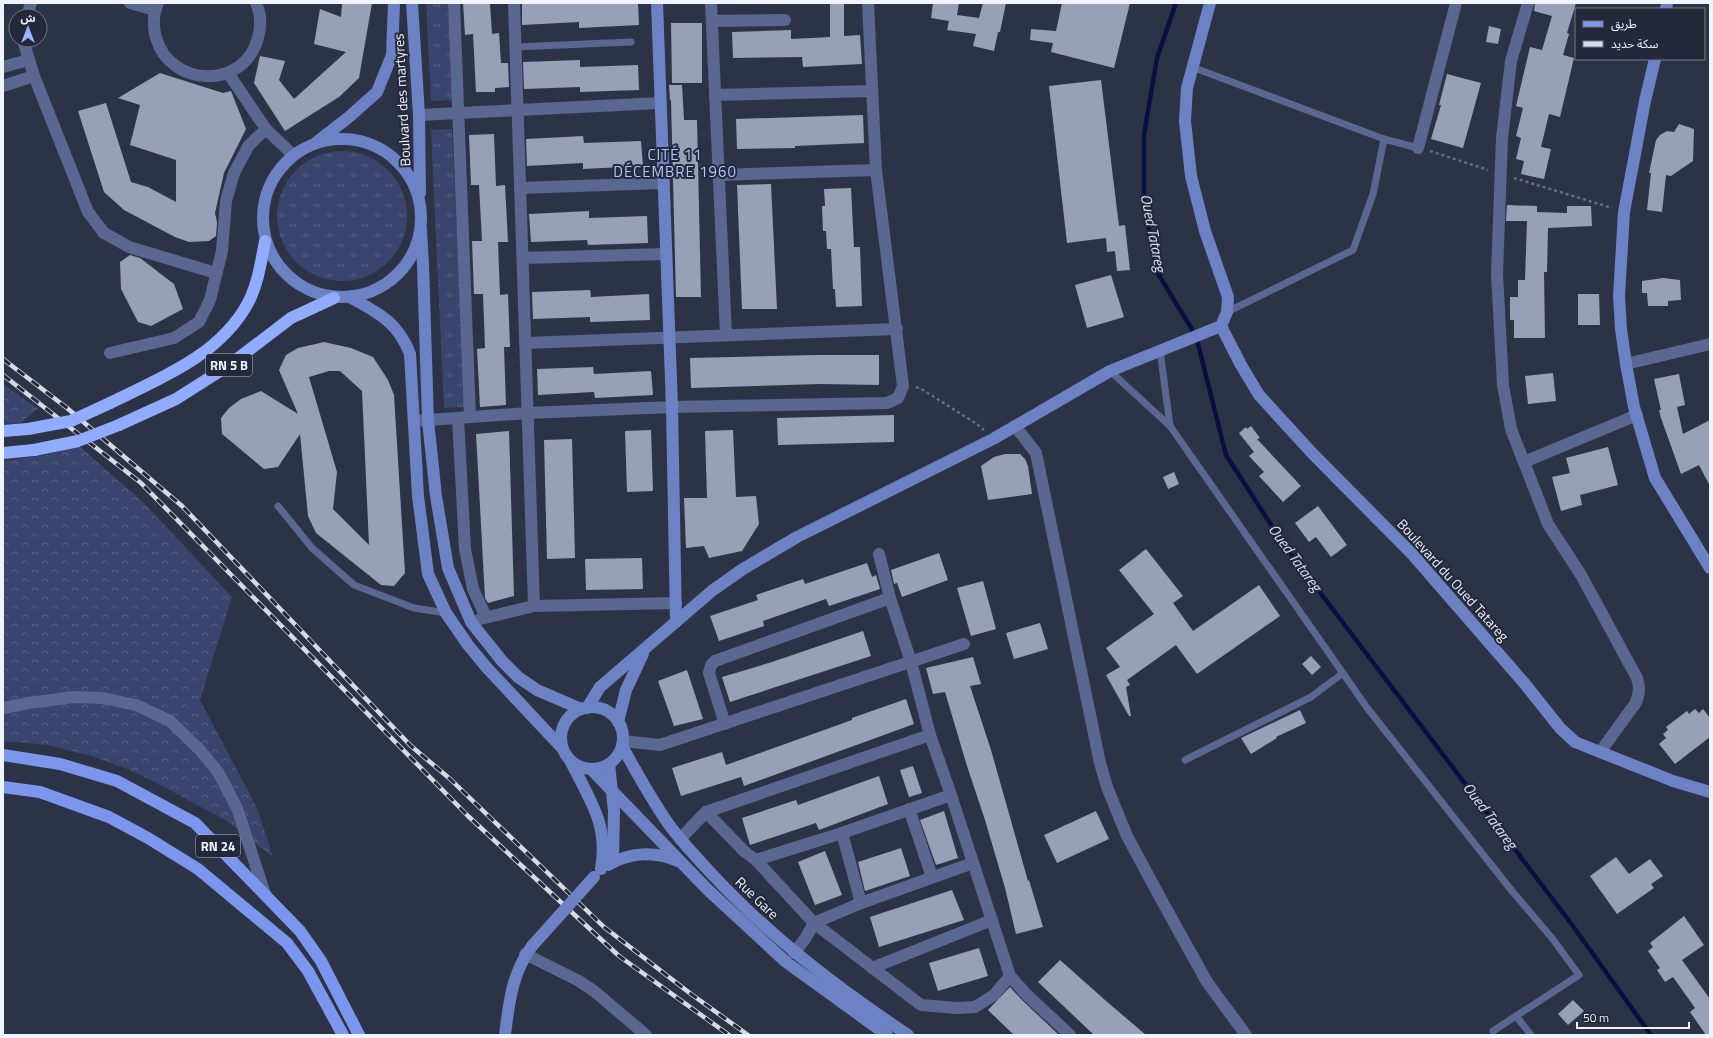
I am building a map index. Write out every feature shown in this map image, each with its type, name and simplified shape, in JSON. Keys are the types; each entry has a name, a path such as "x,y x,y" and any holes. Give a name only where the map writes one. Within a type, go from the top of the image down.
{"highway":[{"name":"RN 5 B","path":"3,431 28,429 71,421 182,368 218,341 235,322 248,302 256,283 266,241"},
{"name":"RN 5 B","path":"3,453 34,450 78,441 119,425 176,399 228,366 291,318 334,298"}],"main road":[{"path":"394,3 392,55 376,92 349,117 314,143 293,155 276,172 266,194 262,218 266,241 276,262 291,280 312,292 334,298 360,296 384,286 404,270 417,247 421,230"},
{"name":"Boulvard des martyres","path":"412,3 419,115 421,230"},
{"path":"657,3 672,407 676,622"},
{"path":"597,873 603,842 600,822 566,754 561,739 562,730 566,721 573,714 584,708 600,687 714,590 743,569 797,537 993,439 1110,371 1160,350 1176,345 1203,332 1221,326 1227,312 1228,297 1205,231 1191,176 1185,121 1187,88 1210,3"},
{"path":"1655,60 1645,101 1624,212 1619,296 1621,329 1626,364 1637,415 1655,478 1710,568"},
{"path":"314,143 340,138 366,142 390,154 408,172 420,196"},
{"path":"350,297 389,320 405,341 410,354 418,496 428,574 446,613 487,668 566,754 579,766 591,769 600,768 609,764 614,759 622,743 622,731 618,722 605,710 584,708 537,690 518,677 502,661 471,622 448,568 436,496 428,421 421,230"},
{"name":"Boulevard du Oued Tatareg","path":"1221,326 1241,365 1265,400 1312,453 1412,555 1525,684 1560,728 1575,742 1673,781 1710,792"},
{"path":"618,722 626,690 644,650"},
{"name":"Rue Gare","path":"622,743 649,795 680,839 737,901 794,952 856,1000 908,1035"},
{"name":"RN 24","path":"3,755 60,764 117,781 195,824 290,920 310,944 321,961 359,1035"},
{"path":"609,764 613,793 615,828 613,862"},
{"name":"Rue Gare","path":"591,769 708,890 786,962 887,1035"},
{"name":"RN 24","path":"3,787 40,792 109,818 148,838 198,870 287,943 308,971 343,1035"},
{"path":"505,1035 510,995 519,966 529,950 597,873 613,862 625,857 648,854 660,855 683,863"}],"street":[{"path":"130,3 157,6 153,30 159,48 172,64 189,74 208,77 228,73 244,62 256,46 260,28 256,3"},
{"path":"454,3 459,113 465,549 473,589 486,617"},
{"path":"514,3 534,606"},
{"path":"711,3 726,335"},
{"path":"414,421 528,413 672,407 887,403 898,398 903,386 876,170 868,3"},
{"path":"1418,148 1456,3"},
{"path":"1528,3 1511,61 1502,138 1497,274 1502,385 1511,429 1548,524 1581,575 1639,684 1638,698 1635,704 1600,752"},
{"path":"712,21 785,20"},
{"path":"25,48 34,76 88,212 104,233 129,247 216,273"},
{"path":"3,67 28,60"},
{"path":"228,73 266,128 293,155"},
{"path":"3,86 34,76"},
{"path":"715,95 872,91"},
{"path":"419,115 660,103"},
{"path":"110,353 174,338 199,322 210,300 222,251 226,201 234,173 249,145 266,128"},
{"path":"718,176 876,170"},
{"path":"520,188 663,184"},
{"path":"523,258 666,254"},
{"path":"525,343 896,329"},
{"path":"1626,364 1710,344"},
{"path":"1524,462 1637,415"},
{"path":"1015,426 1036,453 1100,763 1107,787 1127,836 1207,982 1246,1035"},
{"path":"879,554 890,598 910,662 930,735 1010,976 1027,995 1070,1035"},
{"path":"725,724 710,672 712,665 716,661 890,598"},
{"path":"471,622 534,606 676,603"},
{"path":"622,743 660,745 964,644"},
{"name":"RN 24","path":"3,708 73,697 103,698 136,705 170,721 200,750 218,772 237,808 265,894"},
{"path":"680,839 706,812 930,735"},
{"path":"756,860 842,833 951,795"},
{"path":"909,809 932,877"},
{"path":"706,812 745,852 756,860 814,923 920,1005 975,1008 994,994 1010,976"},
{"path":"842,833 861,903"},
{"path":"794,952 805,939 814,923 861,903 973,863"},
{"path":"872,968 992,920"},
{"path":"529,950 594,991 646,1035"}],"lane":[{"path":"515,47 631,42"},
{"path":"1192,67 1384,139 1418,148"},
{"path":"1227,312 1353,250 1373,194 1384,139"},
{"path":"1160,350 1170,426"},
{"path":"1110,371 1170,426 1368,709 1499,875 1552,938 1579,975 1493,1031"},
{"path":"278,506 312,548 354,585 414,608 446,613"},
{"path":"1185,760 1311,697 1343,673"},
{"path":"1516,1016 1531,1035"}],"path":[{"path":"1418,148 1624,212"},
{"path":"923,390 977,424"}],"green space":[{"path":"426,3 448,3 453,100 431,101"},
{"path":"452,129 465,407 444,408 431,130"},
{"path":"342,151 367,156 388,170 402,191 407,216 402,241 388,262 367,276 342,281 317,276 296,262 282,241 277,216 282,191 296,170 317,156"},
{"path":"3,384 38,409 20,423 3,424"},
{"path":"78,445 143,502 232,597 200,700 257,808 273,857 227,821 153,781 125,768 91,756 48,745 3,741 3,461 46,455"}],"building":[{"path":"342,3 372,3 359,78 339,97 285,131 254,83 260,56 285,61 279,80 294,99 346,52 314,44 320,9 341,17"},
{"path":"463,3 490,3 492,34 499,33 501,63 508,63 509,87 495,88 495,92 476,92 473,34 465,35"},
{"path":"522,3 638,3 639,25 579,28 579,22 522,25"},
{"path":"830,3 844,3 844,36 860,35 862,64 803,67 802,57 733,58 732,32 791,30 791,39 830,37"},
{"path":"933,3 959,3 957,15 979,18 983,3 1006,3 1000,32 998,32 994,51 973,46 976,34 947,30 949,21 931,18"},
{"path":"1062,3 1130,3 1114,68 1051,52 1053,43 1030,40 1031,29 1056,31"},
{"path":"1535,3 1576,3 1567,33 1569,34 1563,55 1574,58 1560,117 1549,114 1541,147 1551,149 1544,179 1521,174 1524,161 1516,159 1521,138 1516,136 1523,108 1516,106 1530,47 1542,50 1552,16 1534,11"},
{"path":"671,23 702,23 702,83 672,83"},
{"path":"1489,26 1501,29 1498,44 1486,42"},
{"path":"580,60 580,67 638,65 639,90 580,92 580,87 524,89 523,62"},
{"path":"160,73 223,93 231,91 246,129 224,173 215,213 217,222 216,236 209,241 189,242 175,237 124,210 104,192 78,111 106,103 131,182 148,187 176,202 176,160 130,145 140,105 118,98"},
{"path":"1447,74 1481,83 1463,148 1431,139 1441,105 1439,105"},
{"path":"1101,80 1119,226 1125,225 1130,270 1117,271 1115,251 1107,252 1106,238 1067,243 1049,86"},
{"path":"669,85 682,85 684,120 697,120 701,297 676,297 671,100"},
{"path":"863,115 864,143 795,146 795,148 737,149 736,119"},
{"path":"1679,124 1694,129 1693,161 1671,176 1666,175 1662,212 1647,210 1651,173 1649,173 1656,140 1660,135 1667,131 1674,132"},
{"path":"494,134 496,186 505,185 508,242 498,242 500,295 508,294 510,347 504,347 506,405 480,407 477,349 485,348 483,294 474,294 472,241 482,241 479,185 471,185 469,135"},
{"path":"583,136 584,143 641,141 643,166 583,169 583,163 527,166 526,139"},
{"path":"771,184 777,309 742,309 737,185"},
{"path":"851,188 854,247 860,247 862,306 836,307 835,289 833,289 831,249 827,249 826,231 823,231 822,206 825,206 824,189"},
{"path":"1507,205 1537,206 1537,212 1567,213 1567,206 1591,206 1592,226 1548,228 1547,272 1544,272 1545,338 1514,338 1514,320 1510,320 1510,297 1518,297 1518,280 1525,280 1527,221 1506,221"},
{"path":"589,211 589,218 647,216 648,243 588,245 587,240 531,242 529,214"},
{"path":"130,255 140,258 174,284 183,309 151,326 138,322 121,289 120,262"},
{"path":"1111,275 1124,317 1087,328 1075,285"},
{"path":"1663,278 1680,280 1681,300 1668,301 1668,306 1648,306 1647,293 1642,293 1642,281"},
{"path":"590,290 591,297 649,294 650,320 590,322 590,317 533,319 532,292"},
{"path":"1578,294 1599,294 1600,325 1578,325"},
{"path":"324,342 351,348 373,357 388,380 394,395 405,573 394,586 381,585 316,533 308,516 300,434 278,467 264,469 222,434 221,418 229,408 241,399 261,391 298,414 279,370 286,355 298,348","holes":["329,371 340,371 362,391 369,545 333,509 337,472 309,377"]},
{"path":"879,355 879,385 821,384 691,388 690,358"},
{"path":"593,367 594,374 651,371 653,395 595,398 594,392 538,395 537,369"},
{"path":"1553,373 1556,401 1528,404 1525,376"},
{"path":"1679,374 1685,405 1677,407 1683,434 1710,420 1710,486 1699,465 1681,474 1661,418 1659,410 1661,410 1654,379"},
{"path":"894,415 894,442 778,445 777,418"},
{"path":"1251,426 1260,438 1257,439 1301,486 1283,502 1259,476 1264,472 1249,456 1254,452 1239,433 1246,427 1247,429"},
{"path":"651,430 653,491 627,492 625,431"},
{"path":"733,430 736,497 756,496 759,524 742,551 709,558 704,546 686,548 684,498 707,498 705,431"},
{"path":"509,431 514,596 488,603 485,598 476,434"},
{"path":"572,439 575,558 547,559 544,440"},
{"path":"1608,447 1618,485 1580,495 1582,505 1561,511 1552,477 1570,473 1566,458"},
{"path":"1005,454 1020,454 1025,459 1028,466 1032,494 988,500 981,466 994,457"},
{"path":"1174,472 1179,484 1168,489 1163,477"},
{"path":"1318,506 1347,545 1331,557 1316,537 1309,542 1295,523"},
{"path":"1146,549 1183,596 1173,603 1193,631 1259,585 1280,616 1197,674 1176,645 1127,680 1130,685 1126,687 1131,716 1129,716 1106,675 1120,667 1106,648 1154,614 1119,570"},
{"path":"939,553 948,580 902,597 897,583 894,584 891,570"},
{"path":"642,558 643,589 586,590 585,559"},
{"path":"867,563 872,577 876,575 880,589 829,606 826,599 763,621 764,626 719,641 710,616 758,600 756,595 803,579 805,584"},
{"path":"983,581 996,629 971,636 957,588"},
{"path":"1040,623 1048,649 1014,659 1006,633"},
{"path":"863,631 871,656 730,702 722,677 772,662"},
{"path":"1311,656 1321,667 1312,675 1302,664"},
{"path":"973,657 981,684 970,686 991,750 1028,881 1029,880 1043,927 1016,934 1005,888 945,692 933,694 926,668"},
{"path":"687,670 703,719 674,726 658,681"},
{"path":"906,699 914,724 744,786 741,777 681,796 672,768 722,752 726,765"},
{"path":"1695,709 1699,713 1703,709 1710,718 1710,737 1675,764 1659,744 1666,738 1663,734 1668,730 1666,727 1687,711 1689,714"},
{"path":"1300,710 1306,723 1276,737 1277,738 1251,754 1241,738"},
{"path":"913,766 922,793 909,797 900,770"},
{"path":"879,776 888,804 819,830 816,823 750,845 742,818 796,800 798,805"},
{"path":"944,811 958,858 936,865 920,820"},
{"path":"1096,811 1109,839 1057,863 1044,835"},
{"path":"901,848 910,876 865,891 858,862"},
{"path":"825,851 842,895 815,905 798,862"},
{"path":"1616,857 1629,874 1650,859 1663,876 1651,884 1654,888 1617,914 1590,876"},
{"path":"952,890 964,920 879,947 870,917"},
{"path":"1684,916 1704,945 1682,960 1710,999 1710,1035 1706,1035 1690,1012 1695,1008 1673,977 1665,982 1657,970 1660,968 1648,951 1653,947 1650,943"},
{"path":"979,948 988,976 938,991 929,963"},
{"path":"1060,960 1146,1035 1094,1035 1038,982"},
{"path":"1010,987 1059,1035 1014,1035 988,1010"},
{"path":"1573,1000 1584,1011 1568,1025 1558,1014"}],"waterway":[{"name":"Oued Tatareg","path":"1176,3 1157,58 1144,135 1144,204 1157,272 1196,336 1226,455 1284,545 1570,922 1651,1035"}],"railway":[{"path":"3,359 67,408 182,506 411,746 449,778 604,927 691,994 748,1035"},
{"path":"3,375 141,483 468,816 619,956 729,1035"}],"district":[{"name":"CITÉ 11 DÉCEMBRE 1960","path":"675,164"}]}
